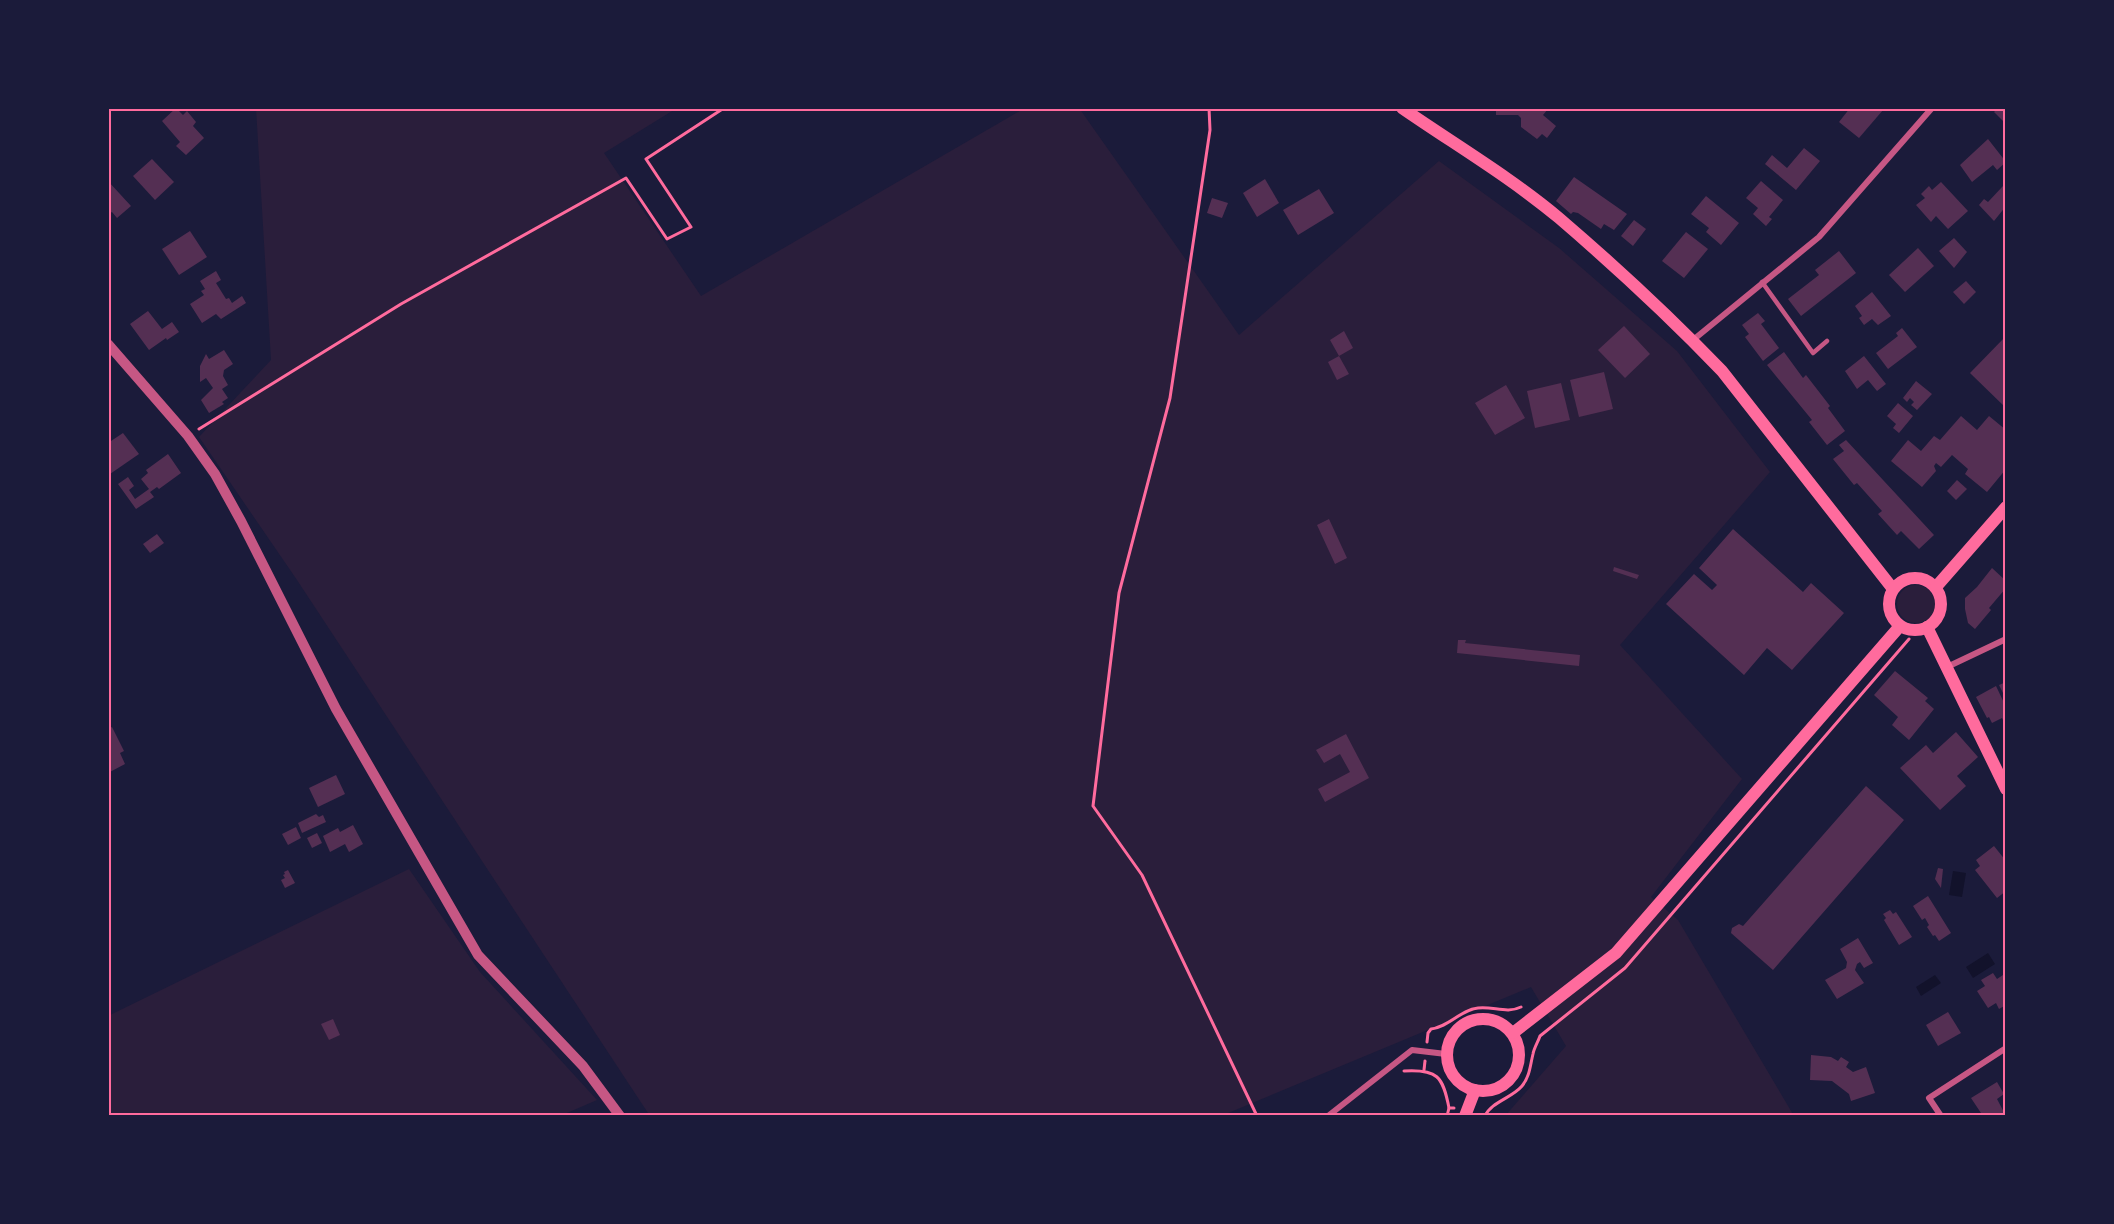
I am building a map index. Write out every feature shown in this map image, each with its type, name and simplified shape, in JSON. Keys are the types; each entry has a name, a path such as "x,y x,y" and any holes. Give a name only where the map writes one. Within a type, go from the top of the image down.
{"main road":[{"path":"1402,108 1513,184 1558,218 1692,340 1722,371 1893,589"},
{"path":"1936,587 2006,507"},
{"path":"1922,578 1936,587 1941,598 1941,611 1936,620 1927,627 1915,630 1900,626 1891,616 1889,597 1893,589 1902,581 1922,578"},
{"path":"1513,1033 1616,953 1900,626"},
{"path":"1927,627 2006,789"},
{"path":"1478,1018 1490,1019 1506,1026 1513,1033 1520,1053 1518,1065 1511,1078 1501,1087 1488,1091 1475,1090 1457,1080 1448,1066 1446,1054 1451,1036 1460,1026 1478,1018"},
{"path":"1467,1112 1475,1090"}],"street":[{"path":"1692,340 1819,237 1932,108"},
{"path":"108,344 188,436 215,474 336,709 478,954 583,1066 620,1116"},
{"path":"1946,668 2006,639"},
{"path":"1941,1116 1929,1098 2006,1048"},
{"path":"1328,1116 1412,1050 1446,1054"}],"lane":[{"path":"1762,282 1813,353 1827,341"}],"path":[{"path":"188,436 401,304 626,178 667,239 691,227 646,159 724,108"},
{"path":"1209,108 1210,130 1170,398 1119,593 1093,806 1142,875 1257,1116"},
{"path":"1424,1070 1428,1033 1431,1029 1441,1028 1460,1014 1479,1008 1508,1011 1526,1005"},
{"path":"1402,1071 1424,1070 1435,1074 1446,1090 1449,1108 1447,1116"},
{"path":"1449,1108 1467,1112 1484,1107 1487,1110"}],"shaded area":[{"path":"256,108 677,108 604,153 701,296 1025,108 1079,108 1239,335 1439,161 1559,248 1677,351 1770,472 1620,645 1742,779 1651,897 1678,920 1794,1116 1505,1116 1566,1046 1531,987 1221,1116 650,1116 297,580 199,437 271,360"},
{"path":"1916,585 1923,586 1929,591 1934,597 1934,611 1929,617 1923,622 1916,623 1909,622 1903,617 1898,611 1897,604 1898,597 1903,591 1909,586"},
{"path":"409,869 480,972 597,1100 560,1116 108,1116 108,1016"},
{"path":"1953,871 1966,873 1962,897 1949,895"},
{"path":"1988,953 1995,964 1973,978 1966,967"},
{"path":"1935,975 1941,983 1921,996 1916,987"}],"building":[{"path":"176,108 183,115 187,111 196,122 193,126 204,138 186,155 176,146 180,142 162,121"},
{"path":"1496,108 1547,108 1543,115 1556,126 1547,138 1542,134 1537,139 1521,127 1521,118 1518,115 1496,115"},
{"path":"1850,108 1880,108 1883,110 1859,138 1839,122"},
{"path":"1998,108 2006,108 2006,124 1994,112"},
{"path":"1988,139 2006,162 1997,170 1993,165 1972,182 1960,165"},
{"path":"1804,148 1820,161 1796,190 1765,164 1772,155 1787,168"},
{"path":"152,159 174,182 155,200 133,176"},
{"path":"1574,177 1627,214 1614,230 1604,224 1601,229 1578,213 1571,214 1556,201"},
{"path":"1265,179 1279,203 1257,217 1243,193"},
{"path":"108,181 131,206 117,218 112,212 108,214"},
{"path":"1761,181 1783,200 1769,217 1772,219 1766,226 1753,214 1758,208 1746,198"},
{"path":"1941,182 1968,211 1948,229 1936,216 1931,222 1916,205 1925,198 1921,194 1929,186 1932,190"},
{"path":"2003,186 2006,189 2006,206 1994,221 1979,205 1984,199 1988,202"},
{"path":"1319,189 1334,213 1298,235 1283,210"},
{"path":"1706,196 1739,223 1721,245 1706,232 1709,228 1691,214"},
{"path":"1212,198 1228,203 1222,218 1207,213"},
{"path":"1634,220 1646,229 1633,246 1621,236"},
{"path":"190,231 207,257 179,275 162,249"},
{"path":"1686,232 1708,249 1684,278 1662,261"},
{"path":"1954,238 1967,252 1954,268 1939,251"},
{"path":"1918,248 1934,266 1905,292 1889,275"},
{"path":"1839,251 1856,273 1801,316 1788,299 1819,275 1815,270"},
{"path":"216,271 221,280 216,283 226,299 229,298 232,303 242,296 246,303 221,319 216,314 202,323 190,304 204,295 201,291 205,289 200,281"},
{"path":"1966,281 1976,292 1964,304 1953,292"},
{"path":"1872,292 1891,316 1878,325 1872,319 1864,325 1859,318 1862,316 1855,306"},
{"path":"148,311 162,329 172,322 179,332 149,350 130,324"},
{"path":"1758,313 1765,321 1761,324 1779,348 1763,361 1745,337 1749,334 1742,325"},
{"path":"1624,326 1650,354 1625,378 1598,350"},
{"path":"1902,328 1917,347 1888,369 1876,353 1898,336 1896,333"},
{"path":"1344,331 1353,348 1339,356 1330,340"},
{"path":"2006,336 2006,408 1970,373"},
{"path":"224,350 233,364 224,370 223,376 228,385 222,389 228,398 222,402 224,404 209,413 201,400 213,388 206,378 200,382 200,366 206,354 209,359"},
{"path":"1784,352 1803,378 1806,375 1830,406 1828,408 1845,431 1827,445 1809,422 1812,420 1767,365"},
{"path":"1339,356 1349,374 1337,380 1328,362"},
{"path":"1864,356 1886,384 1877,391 1868,380 1857,389 1845,371"},
{"path":"1604,372 1613,409 1579,417 1570,380"},
{"path":"1916,381 1932,394 1917,410 1911,405 1914,402 1910,398 1907,402 1903,398"},
{"path":"1561,383 1570,420 1535,428 1527,391"},
{"path":"1506,385 1525,418 1495,435 1475,403"},
{"path":"1898,403 1913,416 1899,433 1893,428 1896,424 1887,416"},
{"path":"1961,416 1977,430 1989,416 2006,430 2006,469 1987,492 1965,474 1968,469 1952,455 1941,467 1936,463 1934,466 1936,471 1922,487 1891,461 1908,440 1921,451 1934,436 1940,440"},
{"path":"123,433 139,454 110,474 108,471 108,443"},
{"path":"1846,440 1934,535 1919,549 1901,531 1897,535 1878,514 1882,511 1857,483 1854,485 1833,459 1844,451 1839,445"},
{"path":"168,454 181,473 159,489 157,487 150,492 154,497 136,509 118,484 128,477 134,486 129,490 135,499 149,489 141,479 148,473 146,470"},
{"path":"1957,480 1967,489 1956,500 1947,491"},
{"path":"1329,519 1347,558 1335,564 1317,525"},
{"path":"1733,529 1803,592 1811,583 1844,613 1792,670 1767,648 1744,675 1666,604 1694,574 1712,590 1717,585 1699,568"},
{"path":"157,534 164,543 150,553 143,544"},
{"path":"1614,567 1639,575 1637,579 1613,571"},
{"path":"1992,568 2006,581 2006,588 1975,629 1968,623 1965,598"},
{"path":"1458,640 1466,640 1465,643 1580,655 1579,666 1457,653"},
{"path":"1895,671 1928,698 1925,701 1934,709 1909,740 1892,725 1898,717 1874,695"},
{"path":"2006,682 2006,699 1999,685"},
{"path":"1996,686 2006,707 2006,726 2002,718 1992,723 1976,697"},
{"path":"112,727 124,751 120,753 125,764 108,773 108,729"},
{"path":"1956,732 1978,757 1957,776 1966,786 1940,810 1900,768 1926,745 1933,753"},
{"path":"1346,734 1369,778 1325,802 1318,789 1350,772 1340,754 1324,763 1316,750"},
{"path":"336,775 345,794 318,807 309,788"},
{"path":"1866,786 1904,820 1773,970 1731,933 1732,928 1739,924 1743,926"},
{"path":"316,814 319,817 323,815 326,822 302,833 298,823"},
{"path":"353,825 363,844 349,852 345,844 330,852 323,836 338,828 340,832"},
{"path":"296,827 301,838 288,845 282,834"},
{"path":"317,833 322,843 312,848 307,838"},
{"path":"1994,846 2006,861 2006,891 1997,898 1975,870 1980,866 1976,860"},
{"path":"1938,868 1943,869 1941,888 1935,879"},
{"path":"288,870 295,883 285,888 281,880 285,878 284,872"},
{"path":"1928,896 1951,933 1939,941 1927,927 1929,925 1925,918 1922,920 1913,906"},
{"path":"1890,910 1893,914 1896,912 1912,937 1899,945 1884,920 1886,918 1883,914"},
{"path":"1858,938 1873,963 1864,968 1860,962 1857,964 1855,970 1864,983 1837,999 1825,980 1846,968 1847,962 1840,949"},
{"path":"1993,973 1997,979 2006,973 2006,1005 1999,1009 1996,1003 1988,1008 1977,991 1985,986 1981,980"},
{"path":"1948,1012 1961,1033 1938,1046 1926,1025"},
{"path":"333,1019 340,1035 329,1040 321,1024"},
{"path":"1811,1055 1831,1057 1838,1061 1841,1057 1849,1062 1846,1067 1853,1072 1866,1067 1875,1093 1851,1101 1849,1094 1832,1081 1810,1080"},
{"path":"1997,1082 2004,1094 1997,1099 2006,1116 1983,1116 1971,1098"}]}
